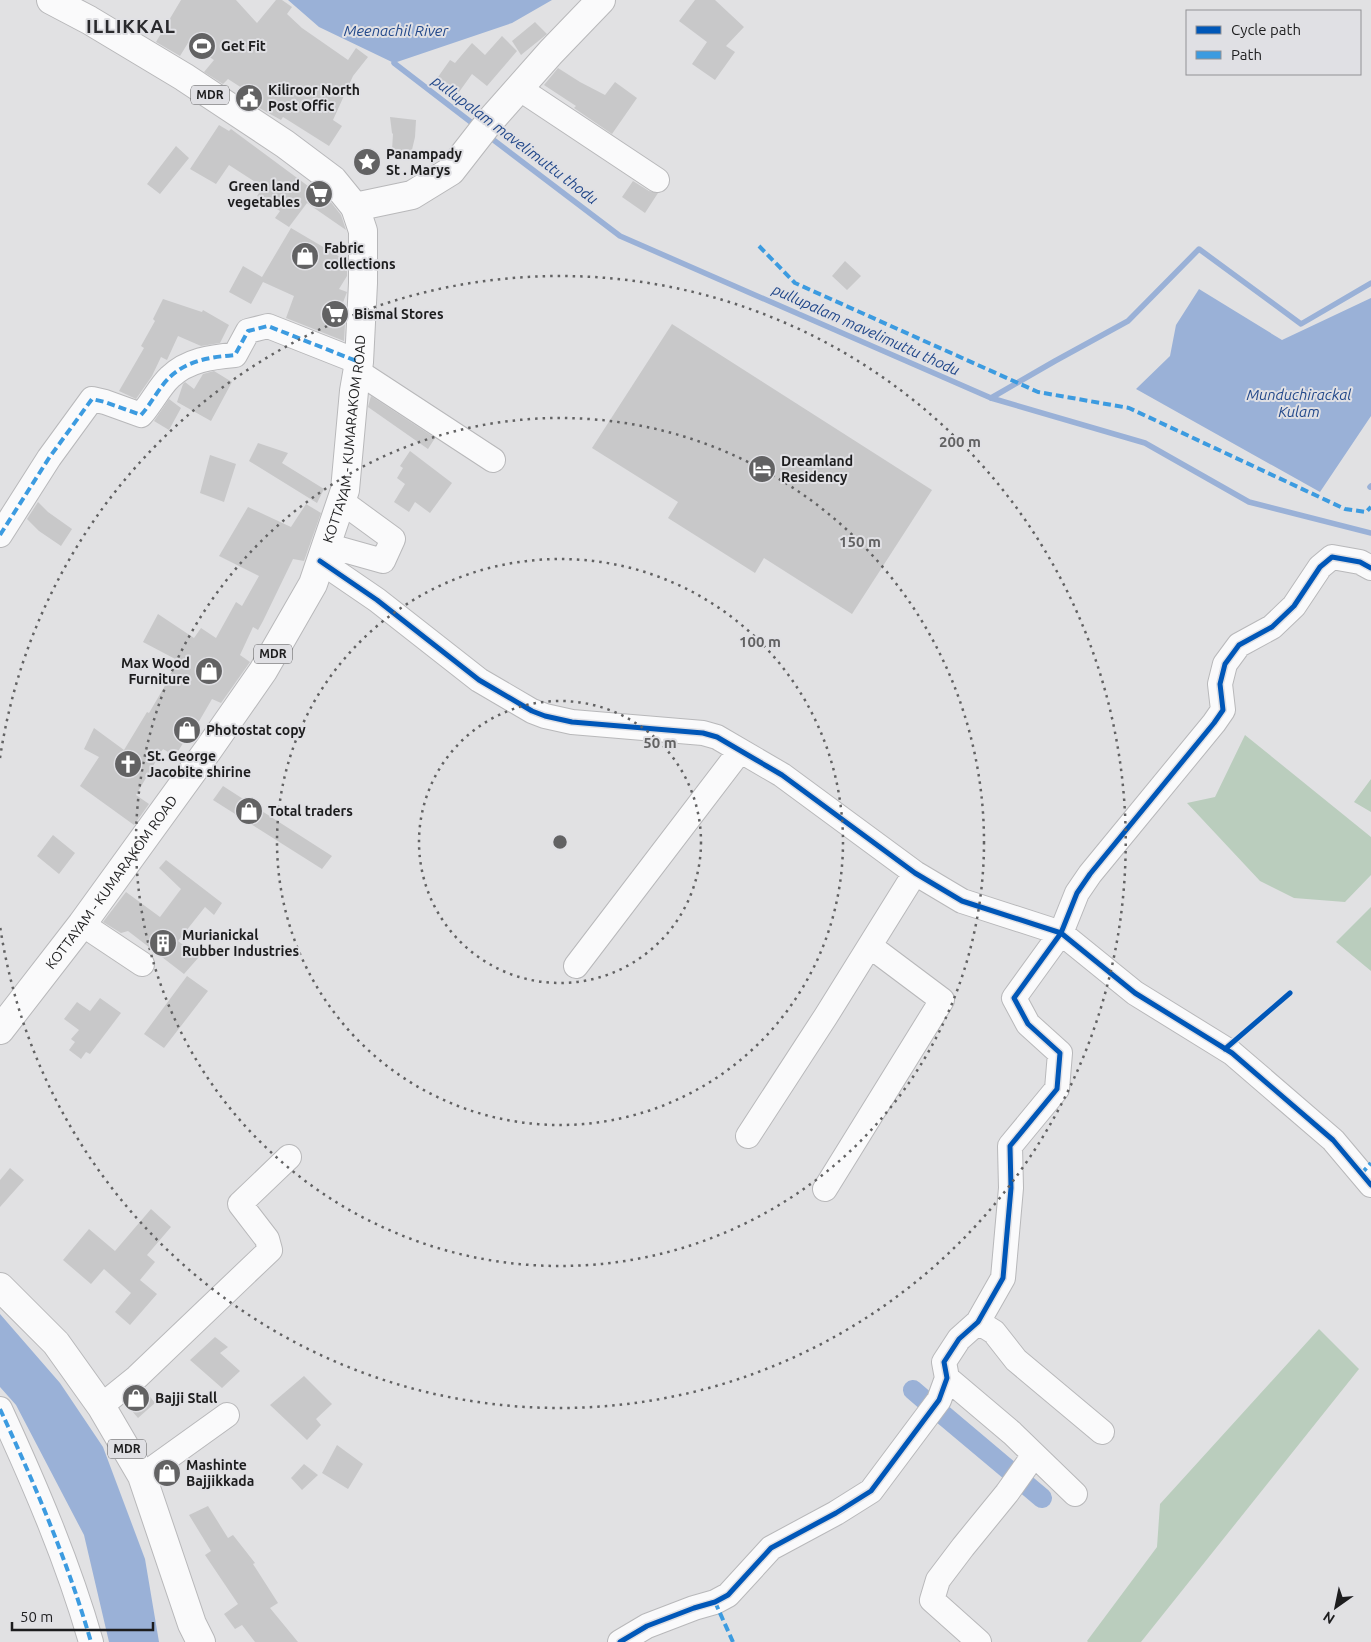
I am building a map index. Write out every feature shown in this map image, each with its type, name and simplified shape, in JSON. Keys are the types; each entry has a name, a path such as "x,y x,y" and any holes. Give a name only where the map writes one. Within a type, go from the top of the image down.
{"main road":[{"name":"KOTTAYAM - KUMARAKOM ROAD","path":"0,1030 148,836 263,671 313,584 345,490 358,367 363,284 363,232 355,207 333,180 285,144 176,73 89,20 51,0"},
{"path":"355,207 412,195 451,171 484,129 551,52 601,0"},
{"name":"MDR","path":"0,1286 56,1343 100,1406 142,1476 192,1624 201,1642"}],"street":[{"path":"520,89 657,180"},
{"path":"0,535 49,458 92,399 141,415 169,378 190,363 235,355 248,331 268,326 358,367 494,460"},
{"path":"323,553 383,560 393,539 342,501"},
{"path":"323,553 377,600 479,680 532,711 572,722 703,733 717,737 782,775 915,873 962,901 1061,932 1135,993 1232,1054 1333,1140 1368,1174"},
{"path":"620,1642 647,1626 715,1602 728,1595 771,1548 836,1513 871,1491 935,1406 947,1378 944,1362 960,1339 978,1322 1003,1278 1011,1188 1010,1146 1057,1089 1060,1053 1028,1024 1014,998 1061,932 1077,893 1090,874 1223,710 1220,684 1225,664 1239,645 1272,627 1294,606 1320,567 1332,557 1360,562 1371,568"},
{"path":"576,966 740,751"},
{"path":"748,1136 915,873"},
{"path":"82,924 142,964"},
{"path":"825,1189 942,1000 870,946"},
{"path":"100,1406 137,1377 270,1250 267,1239 240,1204 289,1157"},
{"path":"978,1322 994,1332 1016,1360 1102,1432"},
{"path":"947,1378 1012,1433 1074,1494"},
{"path":"0,1409 37,1489 82,1609 91,1642"},
{"path":"142,1476 227,1415"},
{"path":"979,1642 932,1600 938,1580 1007,1493 1034,1455"}],"green space":[{"path":"1245,735 1371,837 1371,875 1345,902 1294,898 1260,881 1187,803 1215,797"},
{"path":"1371,779 1371,812 1354,802"},
{"path":"1371,907 1371,971 1336,942"},
{"path":"1319,1329 1359,1369 1141,1642 1088,1642 1157,1547 1160,1504"}],"water":[{"name":"Meenachil River","path":"288,0 552,0 512,23 394,63 319,27"},
{"name":"Munduchirackal Kulam","path":"1199,289 1282,340 1371,298 1371,416 1320,492 1136,389 1170,356 1176,325"},
{"path":"0,1314 60,1383 103,1447 145,1559 159,1642 109,1642 84,1535 16,1405 0,1387"}],"building":[{"path":"181,0 236,0 257,23 276,0 282,0 292,7 287,14 302,28 348,60 356,48 368,57 353,76 333,120 342,126 329,146 283,117 281,120 254,105 259,99 228,79 223,84 204,72 214,60 188,43 180,56 156,42"},
{"path":"695,0 715,0 744,27 726,46 735,52 715,80 692,64 707,42 679,21"},
{"path":"535,22 547,34 521,55 512,41"},
{"path":"502,36 517,51 487,86 472,74 454,99 433,84 450,60 455,63 472,43 485,55"},
{"path":"558,68 605,95 615,82 637,98 612,134 574,108 576,106 544,85"},
{"path":"390,117 416,120 411,154 392,150 393,134"},
{"path":"219,125 229,131 231,129 308,186 311,183 322,191 341,215 346,230 307,203 289,227 275,218 280,211 257,196 263,187 229,165 216,184 190,169"},
{"path":"176,146 189,158 160,194 147,184"},
{"path":"633,181 649,191 658,193 645,213 622,197"},
{"path":"291,228 347,261 347,276 339,289 347,292 336,321 345,324 344,341 286,318 294,296 263,282 251,304 229,292 243,266 262,277"},
{"path":"845,261 861,276 847,290 832,276"},
{"path":"163,299 202,312 203,310 229,325 220,343 201,346 178,336 167,360 161,357 152,376 136,399 119,391 144,348 141,346 155,321 153,319"},
{"name":"Dreamland Residency","path":"672,324 932,490 852,614 764,558 755,573 668,518 678,502 592,448"},
{"path":"214,371 232,382 211,421 177,402 185,382 194,389 203,374"},
{"path":"371,396 435,438 428,449 368,407"},
{"path":"169,399 181,408 169,430 154,421"},
{"path":"258,443 288,453 282,463 324,489 317,503 249,461"},
{"path":"410,451 452,483 430,513 415,502 409,512 394,502 405,484 397,478 403,468 400,466"},
{"path":"210,455 236,464 224,502 200,493"},
{"path":"38,502 48,512 72,529 61,546 39,531 27,519"},
{"path":"306,504 321,513 304,561 293,559 258,630 253,627 240,655 250,662 221,703 212,699 194,730 192,729 175,756 163,749 136,795 149,804 134,825 80,786 99,757 84,749 94,728 124,750 147,712 149,713 166,684 164,683 179,661 143,642 158,614 194,638 201,628 216,638 236,602 242,606 259,576 219,556 248,507 291,527"},
{"path":"223,786 332,856 322,869 213,800"},
{"path":"53,835 75,853 59,874 37,856"},
{"path":"166,860 222,903 214,915 205,907 178,941 199,957 184,974 128,931 121,933 103,922 126,892 160,917 181,889 159,868"},
{"name":"Murianickal Rubber Industries","path":"187,976 208,991 164,1048 144,1034"},
{"path":"100,998 121,1013 90,1054 86,1052 81,1059 69,1050 75,1042 71,1039 79,1030 64,1019 77,1002 90,1011"},
{"path":"10,1168 24,1180 0,1207 0,1180"},
{"path":"151,1209 171,1227 147,1255 155,1262 140,1280 157,1294 130,1325 115,1312 131,1293 104,1269 91,1284 63,1260 89,1229 115,1251"},
{"path":"215,1337 228,1347 220,1353 240,1371 222,1388 190,1360"},
{"path":"304,1376 332,1404 316,1419 321,1425 307,1440 270,1405"},
{"path":"144,1389 155,1403 138,1418 126,1404"},
{"path":"337,1445 363,1464 348,1489 322,1473"},
{"path":"304,1464 318,1475 302,1490 291,1478"},
{"path":"208,1506 228,1538 233,1535 255,1563 253,1564 278,1603 270,1608 298,1642 255,1642 242,1625 235,1629 224,1614 238,1604 205,1555 211,1551 189,1515"}],"waterway":[{"name":"pullupalam mavelimuttu thodu","path":"394,63 476,126"},
{"name":"pullupalam mavelimuttu thodu","path":"487,135 620,236 991,398 1145,443 1249,502 1371,533"},
{"path":"991,398 1128,321 1199,249 1301,324 1371,283"},
{"path":"913,1390 927,1402"},
{"path":"941,1413 1042,1498"}],"marked path":[{"path":"759,246 795,283 1038,392 1129,408 1345,509 1366,512 1371,507"},
{"path":"0,535 49,458 92,399 141,415 163,385 177,371 200,360 235,355 248,331 268,326 359,362"},
{"path":"1361,1174 1371,1163"},
{"path":"0,1409 50,1524 91,1642"},
{"path":"715,1602 733,1642"}],"cycle path":[{"path":"620,1642 647,1626 715,1602 728,1595 771,1548 836,1513 871,1491 939,1400 947,1378 944,1362 959,1339 978,1322 1003,1278 1011,1188 1010,1146 1057,1089 1060,1053 1028,1024 1014,998 1061,933 1077,893 1090,874 1223,710 1220,684 1225,664 1239,645 1272,627 1294,606 1320,567 1332,557 1360,562 1371,568"},
{"path":"320,561 377,600 479,680 532,711 572,722 703,733 717,737 782,775 915,873 962,901 1061,933 1135,993 1232,1053 1333,1140 1371,1185"},
{"path":"1225,1049 1290,993"}],"place":[{"name":"Get Fit","path":"202,46"},
{"name":"Kiliroor North Post Offic","path":"249,98"},
{"name":"Panampady St . Marys","path":"367,162"},
{"name":"Green land vegetables","path":"319,194"},
{"name":"Fabric collections","path":"305,256"},
{"name":"Bismal Stores","path":"335,314"},
{"name":"Dreamland Residency","path":"762,469"},
{"name":"Max Wood Furniture","path":"209,671"},
{"name":"Photostat copy","path":"187,730"},
{"name":"St. George Jacobite shirine","path":"128,764"},
{"name":"Total traders","path":"249,811"},
{"name":"Murianickal Rubber Industries","path":"163,943"},
{"name":"Bajji Stall","path":"136,1398"},
{"name":"Mashinte Bajjikkada","path":"167,1473"}],"district":[{"name":"ILLIKKAL","path":"131,26"}]}
